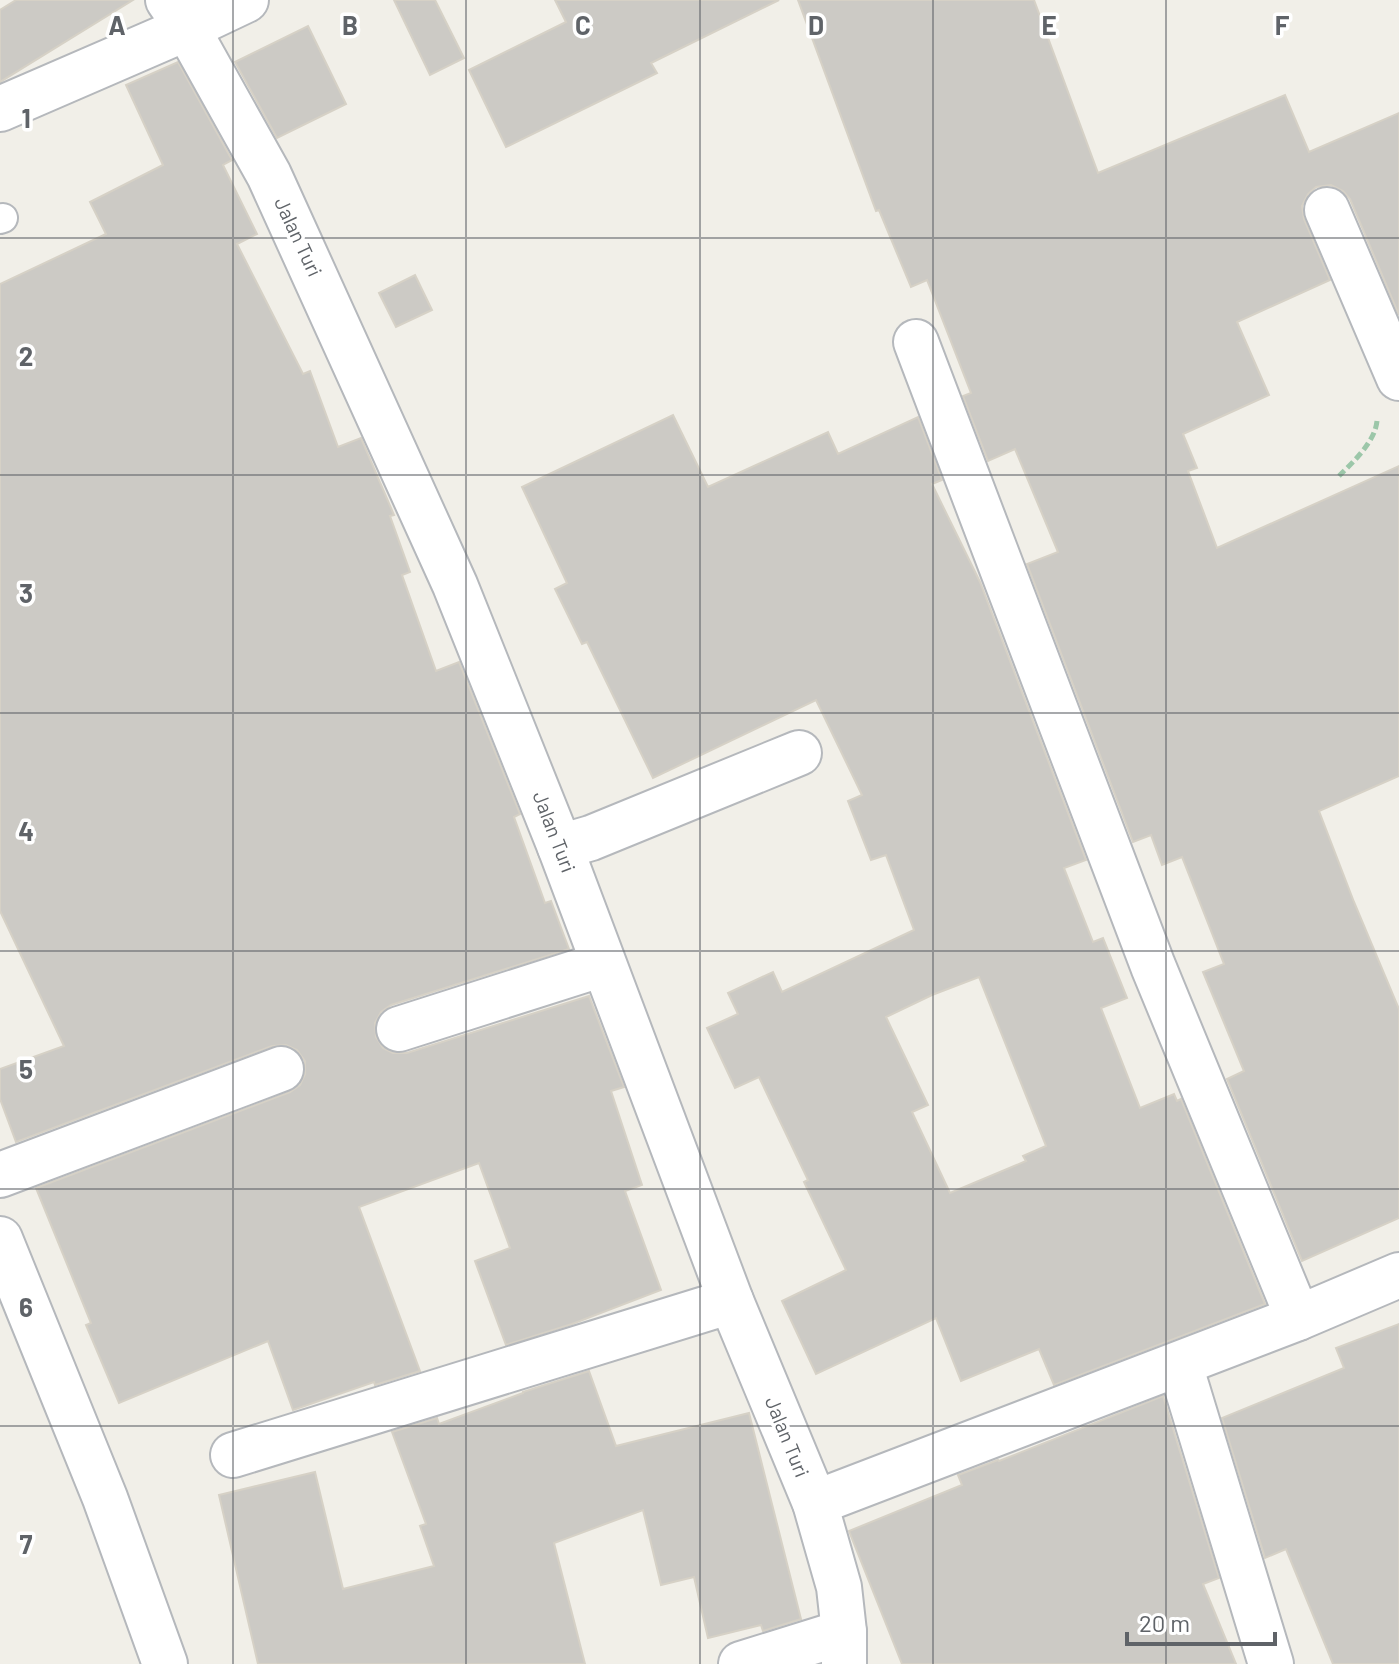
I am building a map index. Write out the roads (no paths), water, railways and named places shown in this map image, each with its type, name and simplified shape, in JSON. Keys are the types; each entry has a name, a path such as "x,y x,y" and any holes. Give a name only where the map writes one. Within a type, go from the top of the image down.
{"street":[{"path":"0,109 177,14 246,0"},
{"name":"Jalan Turi","path":"177,14 269,175 455,585 560,847 731,1301 815,1503 839,1587 844,1648"},
{"path":"1327,210 1399,378"},
{"path":"916,342 1153,966 1298,1318"},
{"path":"560,847 591,838 799,753"},
{"path":"399,1029 603,964"},
{"path":"0,1175 281,1069"},
{"path":"0,1239 105,1498 165,1664"},
{"path":"815,1503 1180,1365 1399,1275"},
{"path":"233,1455 731,1301"},
{"path":"1180,1365 1271,1664"},
{"path":"741,1664 844,1648"}]}
